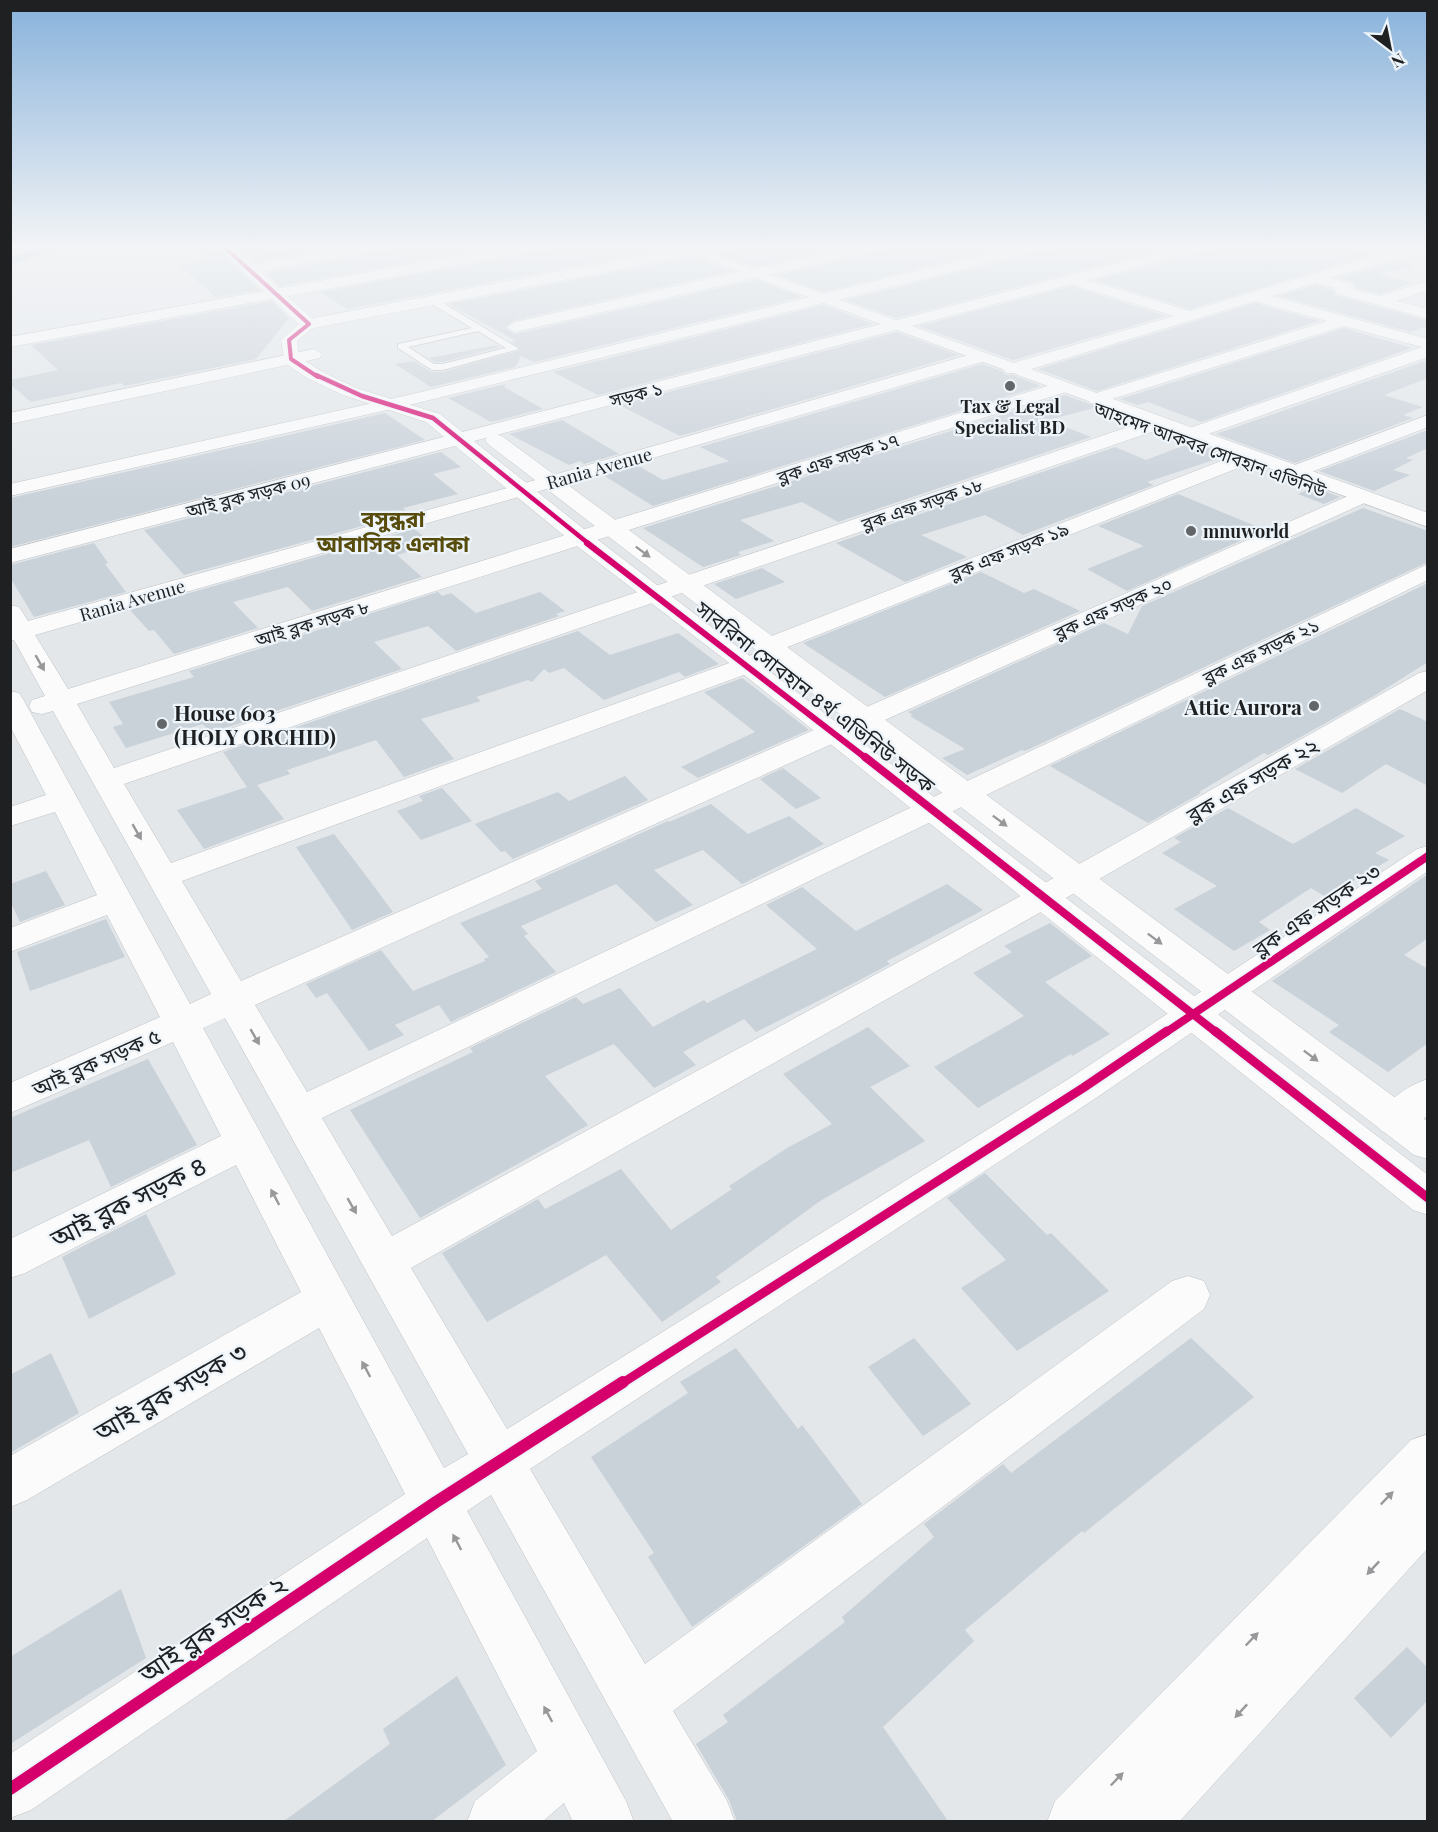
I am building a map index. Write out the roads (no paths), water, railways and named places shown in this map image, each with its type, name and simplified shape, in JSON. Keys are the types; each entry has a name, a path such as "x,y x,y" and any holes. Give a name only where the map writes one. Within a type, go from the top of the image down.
{"street":[{"path":"10,342 75,330"},
{"path":"10,419 303,356 289,340 305,330"},
{"path":"10,490 413,399 693,330"},
{"name":"সড়ক ১","path":"472,436 883,330"},
{"name":"আহমেদ আকবর সোবহান এভিনিউ","path":"900,330 1357,499 1425,520"},
{"path":"1012,369 1138,330"},
{"path":"1096,399 1313,330"},
{"path":"1378,330 1428,344"},
{"path":"1191,434 1428,351"},
{"name":"সাবরিনা সোবহান ৪র্থ এভিনিউ সড়ক","path":"303,356 413,399 442,404 458,412 472,436 522,490 581,538 657,594 765,655 865,720 1076,879 1208,1002 1428,1198"},
{"name":"সাবরিনা সোবহান ৪র্থ এভিনিউ সড়ক","path":"303,356 310,374 386,405 422,412 472,436 550,482 686,585 765,655 835,733 1043,897 1395,1120 1428,1144"},
{"name":"আহমেদ আকবর সোবহান এভিনিউ","path":"975,358 1012,369 1058,389 1096,399 1154,424 1191,434 1246,458 1294,472 1357,499"},
{"name":"Rania Avenue","path":"14,626 522,490 975,358"},
{"name":"ব্লক এফ সড়ক ১৭","path":"613,529 1058,389"},
{"path":"1294,472 1428,420"},
{"name":"ব্লক এফ সড়ক ১৮","path":"107,780 1154,424"},
{"name":"আই ব্লক সড়ক 09","path":"10,556 472,436"},
{"name":"ব্লক এফ সড়ক ১৯","path":"163,877 765,655 1246,458"},
{"name":"ব্লক এফ সড়ক ২০","path":"234,1000 1357,499"},
{"name":"আই ব্লক সড়ক ৮","path":"13,709 61,701 613,529"},
{"name":"ব্লক এফ সড়ক ২১","path":"298,1113 1428,571"},
{"path":"14,626 107,780 706,1821"},
{"name":"ব্লক এফ সড়ক ২২","path":"384,1261 1076,879 1428,679"},
{"path":"13,709 64,799 605,1821"},
{"path":"10,817 64,799"},
{"name":"ব্লক এফ সড়ক ২৩","path":"499,1462 1083,1088 1428,856"},
{"path":"10,941 117,899"},
{"name":"আই ব্লক সড়ক ৫","path":"10,1099 234,1000"},
{"path":"1395,1120 1428,1093"},
{"name":"আই ব্লক সড়ক ৪","path":"10,1260 246,1142"},
{"path":"638,1703 1188,1296"},
{"name":"আই ব্লক সড়ক ৩","path":"10,1483 329,1299"},
{"path":"1076,1821 1428,1457"},
{"name":"আই ব্লক সড়ক ২","path":"10,1789 499,1462"},
{"path":"1139,1821 1428,1510"},
{"path":"496,1821 572,1759"}],"lane":[{"path":"471,330 401,346 432,367 514,351 485,330"}],"place":[{"name":"Tax & Legal Specialist BD","path":"1010,386"},
{"name":"mnuworld","path":"1191,531"},
{"name":"Attic Aurora","path":"1314,706"},
{"name":"House 603 (HOLY ORCHID)","path":"162,724"}],"district":[{"name":"বসুন্ধরা আবাসিক এলাকা","path":"393,530"}]}
